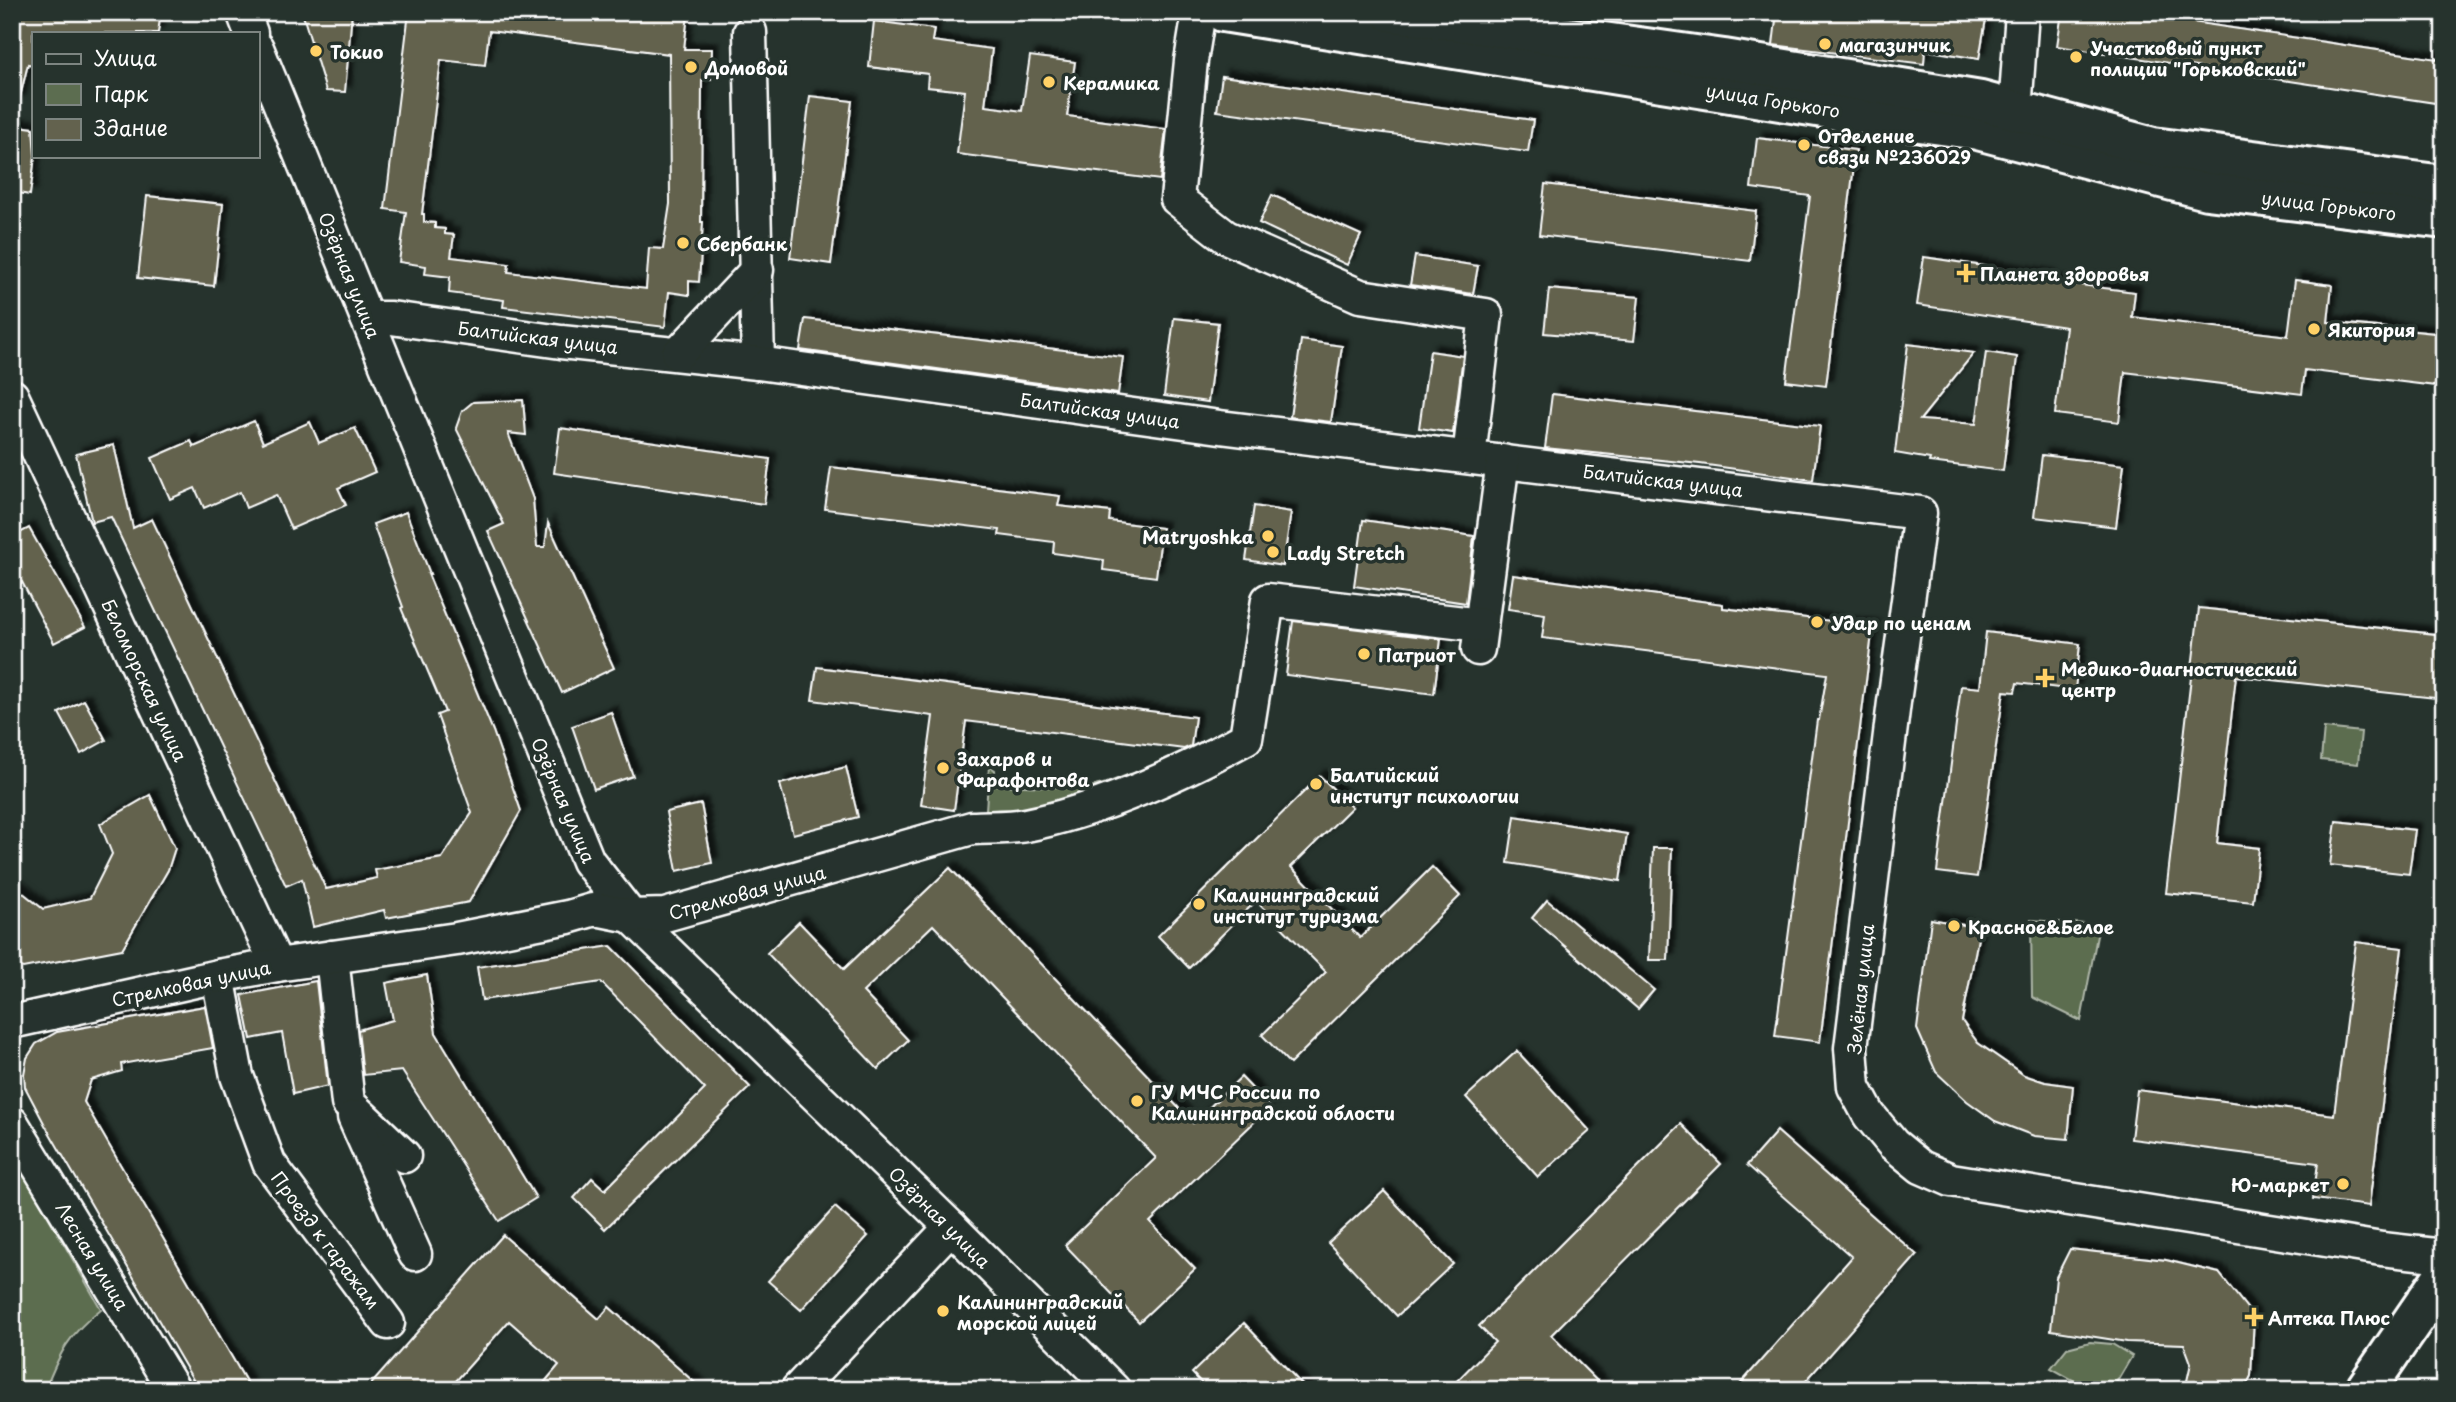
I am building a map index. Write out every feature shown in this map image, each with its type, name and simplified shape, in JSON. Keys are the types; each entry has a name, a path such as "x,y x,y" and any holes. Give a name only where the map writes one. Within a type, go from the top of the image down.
{"main road":[{"name":"улица Горького","path":"1223,12 1861,114 1978,130 2012,124 2153,147 2444,185"},
{"name":"улица Горького","path":"1390,12 1724,59 1982,101 2012,124 2207,190 2444,219"},
{"path":"2365,1390 2444,1275"}],"street":[{"path":"243,12 251,32"},
{"path":"1199,12 1177,199 1226,237 1360,296 1486,315 1469,457"},
{"path":"2012,124 2022,12"},
{"path":"750,32 758,363"},
{"name":"Озёрная улица","path":"259,53 588,861 631,916 951,1227 1114,1390"},
{"path":"678,354 757,270"},
{"name":"Балтийская улица","path":"368,318 391,318 561,342 758,363 1220,427 1833,501"},
{"name":"Беломорская улица","path":"12,396 277,965"},
{"name":"Стрелковая улица","path":"12,1022 218,976 457,939 592,910 631,916 665,915 972,828 1023,826 1070,815 1156,782 1246,738 1268,600 1479,637 1503,461"},
{"name":"Зелёная улица","path":"1833,501 1920,513 1851,1048 1854,1087 1869,1115 1894,1144 1922,1167 1951,1180 2382,1249 2444,1256"},
{"path":"332,957 348,1103 415,1254"},
{"name":"Проезд к гаражам","path":"218,976 237,1076 269,1163 388,1323"},
{"path":"348,1103 404,1156"},
{"name":"Лесная улица","path":"12,1123 174,1390"},
{"path":"797,1390 951,1227"}],"green space":[{"path":"2324,728 2361,732 2358,764 2321,760"},
{"path":"989,766 995,770 995,785 1086,788 1130,774 1132,776 1097,794 1017,814 988,812"},
{"path":"2031,920 2099,925 2081,1021 2032,997"},
{"path":"12,1153 101,1309 73,1336 45,1390 12,1390"},
{"path":"2090,1342 2112,1344 2132,1356 2112,1390 2091,1390 2051,1368 2067,1348"}],"building":[{"path":"12,12 161,12 158,32 32,32 32,65 28,64 19,101 12,101"},
{"path":"302,12 352,12 345,92 326,91"},
{"path":"409,12 688,14 684,49 712,49 711,79 702,80 703,222 699,282 689,281 689,295 669,292 665,327 503,307 504,300 449,293 450,277 425,274 426,266 399,262 406,212 385,209","holes":["489,31 669,54 670,204 663,249 649,248 646,289 508,272 509,264 451,257 454,235 445,234 445,229 435,228 435,223 424,222 422,214 441,60 485,65"]},
{"path":"1777,12 1983,12 1982,18 1986,19 1979,59 1925,50 1924,64 1773,45"},
{"path":"2062,12 2126,12 2444,60 2442,104 2057,46"},
{"path":"874,21 934,29 932,41 992,49 985,106 1022,111 1030,56 1075,62 1067,116 1166,129 1160,180 957,154 965,91 927,87 928,74 869,67"},
{"path":"1222,76 1533,120 1528,152 1217,111"},
{"path":"810,96 852,101 831,264 790,258"},
{"path":"12,125 32,128 32,158 35,158 30,195 12,192"},
{"path":"1757,138 1856,150 1826,386 1786,381 1810,196 1751,188"},
{"path":"1545,184 1756,211 1750,261 1539,235"},
{"path":"1272,195 1361,235 1347,265 1259,223"},
{"path":"147,196 223,204 214,286 138,278"},
{"path":"1415,256 1478,266 1473,294 1410,285"},
{"path":"1924,257 2050,276 2050,281 2135,292 2132,317 2288,336 2295,280 2332,285 2328,322 2444,334 2444,387 2305,370 2302,394 2125,372 2119,422 2055,414 2066,327 1917,305"},
{"path":"1549,289 1639,297 1634,341 1544,333"},
{"path":"1174,318 1218,323 1208,402 1164,396"},
{"path":"805,319 1123,357 1118,394 800,350"},
{"path":"1301,340 1342,346 1331,422 1290,417"},
{"path":"1908,344 1974,353 1920,420 1976,424 1986,352 2017,357 2003,471 1929,462 1930,459 1895,453"},
{"path":"1430,351 1463,356 1453,433 1419,428"},
{"path":"1552,394 1820,426 1813,480 1700,464 1545,448"},
{"path":"523,400 526,435 508,433 533,499 537,547 545,547 548,523 614,668 562,693 488,531 504,524 456,428 462,411 473,402"},
{"path":"254,421 263,443 310,422 319,443 355,428 375,472 338,488 346,505 291,529 276,495 246,508 240,492 204,508 195,488 170,499 152,458 191,441 194,447"},
{"path":"560,428 770,459 764,504 554,473"},
{"path":"114,445 133,528 152,519 326,889 377,878 375,870 442,858 472,813 437,715 445,712 401,608 403,607 373,524 406,512 428,574 493,731 521,811 469,902 386,918 384,910 313,927 302,879 286,886 111,517 92,522 76,454"},
{"path":"2042,455 2124,465 2116,527 2034,517"},
{"path":"831,467 1060,496 1058,506 1110,512 1109,521 1162,528 1156,577 1103,570 1104,560 1053,553 1054,542 999,535 1000,530 825,509"},
{"name":"Matryoshka","path":"1254,506 1291,512 1283,566 1246,560"},
{"path":"1363,520 1474,536 1466,603 1354,586"},
{"path":"29,528 85,627 54,643 22,582 19,584 12,573 12,537"},
{"path":"1513,575 1723,604 1723,608 1873,626 1820,1042 1775,1036 1817,720 1827,674 1542,638 1545,614 1508,609"},
{"path":"2199,608 2444,635 2444,699 2236,676 2217,843 2259,848 2253,902 2166,893"},
{"name":"Патриот","path":"1293,621 1441,639 1434,694 1286,675"},
{"path":"1986,632 2080,644 2075,690 2017,683 2015,692 2004,691 1977,877 1937,872 1961,686 1980,688"},
{"path":"817,667 1195,717 1191,746 1184,749 966,721 954,810 921,805 933,716 812,700"},
{"path":"84,700 106,740 81,754 59,713"},
{"path":"611,712 633,776 594,789 572,726"},
{"path":"846,767 858,817 793,834 780,784"},
{"path":"1320,776 1352,807 1291,867 1360,938 1432,867 1460,896 1290,1064 1262,1035 1326,972 1256,901 1189,968 1158,936"},
{"path":"150,795 175,848 168,870 122,949 23,968 12,960 12,884 43,909 90,898 112,854 100,824"},
{"path":"701,804 712,863 677,871 666,812"},
{"path":"1515,816 1627,834 1620,881 1508,863"},
{"path":"2336,821 2415,830 2409,874 2330,865"},
{"path":"1653,848 1672,848 1668,960 1649,960"},
{"path":"950,868 1193,1123 1241,1077 1270,1107 1150,1222 1195,1269 1139,1322 1065,1245 1156,1158 933,925 863,992 908,1040 878,1069 767,953 799,922 844,969"},
{"path":"1547,900 1654,990 1638,1009 1532,918"},
{"path":"1931,919 1980,928 1962,1021 1978,1043 2024,1075 2045,1082 2073,1086 2068,1139 2034,1136 1995,1121 1967,1101 1936,1072 1917,1029"},
{"path":"2356,942 2402,948 2369,1206 2313,1199 2318,1163 2131,1139 2137,1090 2334,1115"},
{"path":"611,946 750,1087 605,1229 574,1198 592,1178 605,1190 705,1089 601,982 482,1000 477,967"},
{"path":"427,975 436,1033 536,1198 499,1221 402,1071 363,1075 358,1030 393,1020 386,983"},
{"path":"316,981 328,1086 293,1094 282,1033 251,1039 242,995"},
{"path":"205,1006 213,1048 121,1064 122,1071 91,1080 84,1102 251,1390 199,1390 25,1087 27,1058 36,1044 57,1032"},
{"path":"1517,1051 1590,1131 1538,1177 1466,1097"},
{"path":"1681,1124 1721,1164 1551,1335 1606,1390 1448,1390 1495,1342 1479,1326"},
{"path":"1777,1131 1917,1255 1798,1390 1735,1390 1852,1257 1747,1165"},
{"path":"1384,1191 1453,1264 1397,1316 1328,1243"},
{"path":"835,1207 868,1236 801,1310 768,1281"},
{"path":"503,1235 599,1319 609,1307 703,1390 538,1390 559,1365 509,1321 448,1390 366,1390"},
{"path":"2070,1249 2166,1260 2219,1273 2254,1317 2251,1376 2244,1390 2185,1390 2191,1363 2184,1344 2127,1342 2051,1330 2056,1277"},
{"path":"1244,1323 1307,1390 1208,1390 1192,1373"}],"place":[{"name":"магазинчик","path":"1825,44"},
{"name":"Токио","path":"316,51"},
{"name":"Участковый пункт полиции \"Горьковский\"","path":"2076,57"},
{"name":"Домовой","path":"691,67"},
{"name":"Керамика","path":"1049,82"},
{"name":"Отделение связи №236029","path":"1804,145"},
{"name":"Сбербанк","path":"683,243"},
{"name":"Планета здоровья","path":"1966,273"},
{"name":"Якитория","path":"2314,329"},
{"name":"Matryoshka","path":"1268,536"},
{"name":"Lady Stretch","path":"1273,552"},
{"name":"Удар по ценам","path":"1817,622"},
{"name":"Патриот","path":"1364,654"},
{"name":"Медико-диагностический центр","path":"2045,678"},
{"name":"Захаров и Фарафонтова","path":"943,768"},
{"name":"Балтийский институт психологии","path":"1316,784"},
{"name":"Калининградский институт туризма","path":"1199,904"},
{"name":"Красное&Белое","path":"1954,926"},
{"name":"ГУ МЧС России по Калининградской облости","path":"1137,1101"},
{"name":"Ю-маркет","path":"2343,1184"},
{"name":"Калининградский морской лицей","path":"943,1311"},
{"name":"Аптека Плюс","path":"2254,1317"}]}
